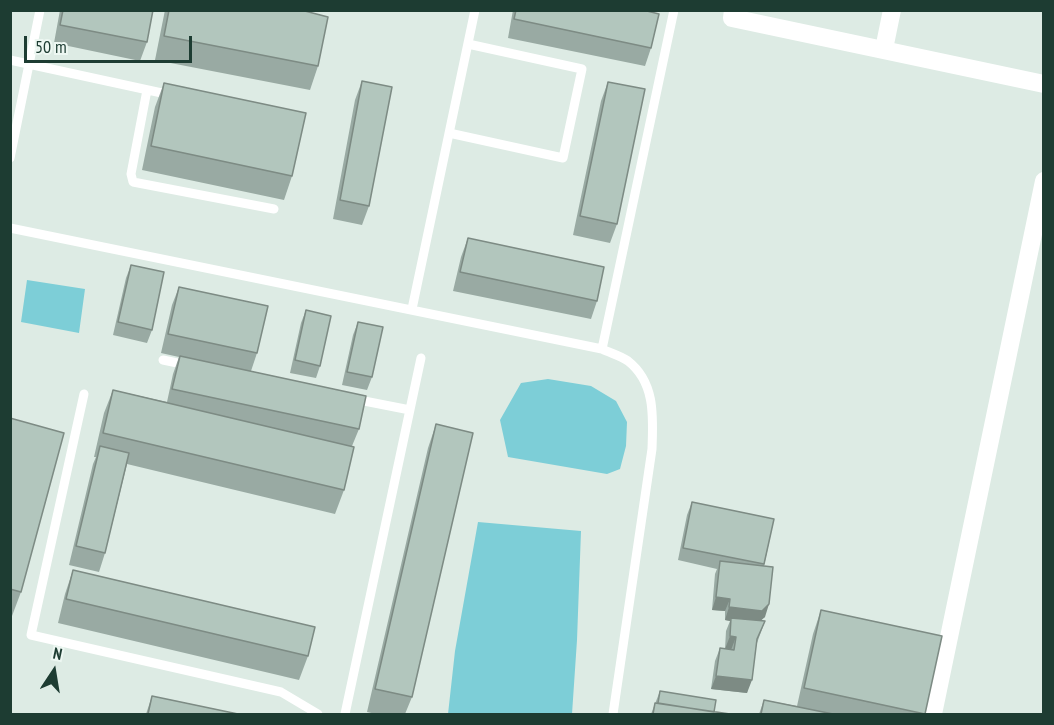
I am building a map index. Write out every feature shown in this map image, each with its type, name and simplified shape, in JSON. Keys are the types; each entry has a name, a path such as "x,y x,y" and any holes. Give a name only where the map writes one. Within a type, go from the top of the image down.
{"street":[{"path":"734,10 732,18 1044,84"},
{"path":"884,49 892,10"},
{"path":"933,714 1044,181"}],"lane":[{"path":"10,158 40,10"},
{"path":"412,309 475,10"},
{"path":"602,349 674,10"},
{"path":"449,133 563,158 582,69 468,44"},
{"path":"10,60 179,97"},
{"path":"147,90 131,174 133,182 274,209"},
{"path":"10,228 602,349 628,361 644,380 653,407 652,449 613,714"},
{"path":"345,714 421,358"},
{"path":"163,360 199,367"},
{"path":"84,394 31,635 281,692 318,714"},
{"path":"340,396 410,410"}],"water":[{"path":"27,280 85,289 79,333 21,322"},
{"path":"548,379 591,386 616,401 627,422 626,446 620,469 607,474 508,457 500,420 521,383"},
{"path":"478,522 581,531 572,714 448,714 455,651"}],"building":[{"path":"63,10 153,10 147,42 60,25"},
{"path":"169,10 301,10 328,17 318,66 164,36"},
{"path":"516,10 643,10 659,14 651,48 514,19"},
{"path":"362,81 392,87 369,206 340,200"},
{"path":"608,82 645,89 617,224 580,216"},
{"path":"164,83 306,113 292,176 151,146"},
{"path":"468,238 604,267 597,301 460,272"},
{"path":"131,265 164,272 152,330 118,322"},
{"path":"179,287 268,306 257,353 168,334"},
{"path":"306,310 331,316 320,366 295,360"},
{"path":"358,322 383,327 372,377 347,372"},
{"path":"180,356 366,396 359,429 172,389"},
{"path":"113,390 354,447 344,490 103,433"},
{"path":"10,418 64,433 21,592 10,589"},
{"path":"436,424 473,433 412,697 375,689"},
{"path":"100,446 129,453 105,553 76,546"},
{"path":"692,502 774,519 764,564 683,548"},
{"path":"720,561 773,567 769,604 762,611 729,607 730,599 716,597"},
{"path":"73,570 315,627 308,656 66,599"},
{"path":"821,610 942,636 925,714 804,688"},
{"path":"731,618 765,621 757,639 752,680 716,676 720,648 734,650 736,637 730,636"},
{"path":"660,691 716,700 714,712 658,703"},
{"path":"152,696 238,714 148,714"},
{"path":"764,700 833,714 761,714"},
{"path":"655,703 730,714 653,714"}]}
